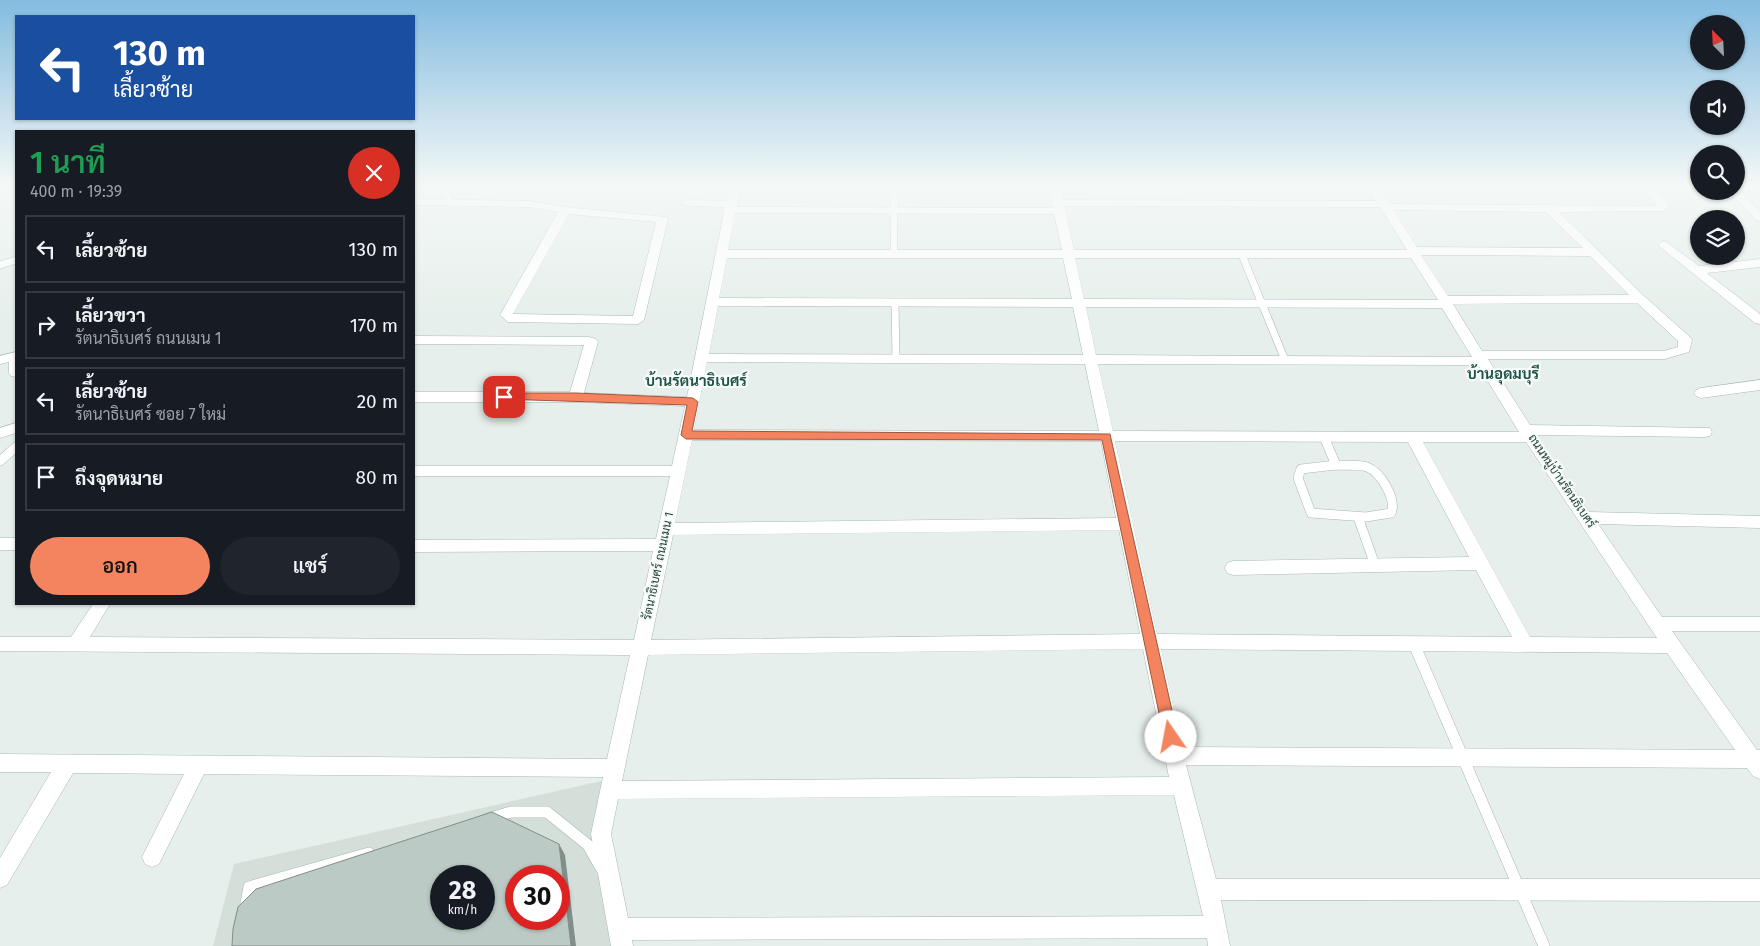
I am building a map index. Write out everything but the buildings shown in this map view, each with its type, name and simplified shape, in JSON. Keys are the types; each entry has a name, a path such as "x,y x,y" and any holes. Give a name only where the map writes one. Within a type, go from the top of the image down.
{"street":[{"path":"554,230 506,315 514,319 638,320 659,230"},
{"name":"รัตนาธิเบศร์ ถนนเมน 1","path":"619,940 601,834 693,402 727,230"},
{"path":"619,940 1216,936 1208,889 1181,786 1063,230"},
{"name":"ถนนหมู่บ้านรัตนธิเบศร์","path":"1399,230 1529,433 1672,646 1758,763"},
{"path":"701,358 1285,360 1664,355 1684,349 1685,340 1640,299 1571,230"},
{"path":"1664,245 1760,320"},
{"path":"722,254 1242,255 1592,252"},
{"path":"1697,270 1760,262"},
{"path":"712,302 1263,304 1640,299"},
{"path":"415,340 589,341 591,342 576,397"},
{"path":"0,360 15,356"},
{"path":"1701,393 1760,385"},
{"path":"415,397 576,397 693,402"},
{"path":"0,433 15,428"},
{"path":"686,435 1324,438 1529,433 1705,432"},
{"path":"1413,437 1526,645"},
{"path":"415,471 678,471"},
{"path":"1587,518 1760,522"},
{"path":"666,529 1125,524"},
{"path":"0,544 15,544"},
{"path":"415,546 662,545"},
{"path":"1233,568 1482,563"},
{"path":"75,645 101,605"},
{"path":"1658,624 1760,624"},
{"path":"0,644 640,648 1150,641 1672,646"},
{"path":"1175,756 1758,763"},
{"path":"0,763 614,768"},
{"path":"0,878 67,764"},
{"path":"152,857 198,765"},
{"path":"609,790 1181,786"},
{"path":"1208,889 1760,890"}],"lane":[{"path":"894,230 894,254"},
{"path":"1242,255 1285,360"},
{"path":"0,265 15,260"},
{"path":"895,303 896,359"},
{"path":"1324,438 1336,465"},
{"path":"0,461 15,448"},
{"path":"1336,465 1365,466 1379,474 1390,496 1394,508 1393,512 1388,515 1358,517 1311,514 1298,478 1299,472 1307,467 1336,465"},
{"path":"1358,517 1374,565"},
{"path":"1414,644 1544,946"},
{"path":"473,823 511,812 547,812 588,845 602,872 619,940"},
{"path":"243,921 249,887 380,850"}],"shaded area":[{"path":"619,777 610,833 630,946 213,946 234,864"}],"district":[{"name":"บ้านอุดมบุรี","path":"1503,374"},
{"name":"บ้านรัตนาธิเบศร์","path":"696,381"}],"route":[{"path":"504,397 576,397 693,402 686,435 1106,436 1171,737"}]}
